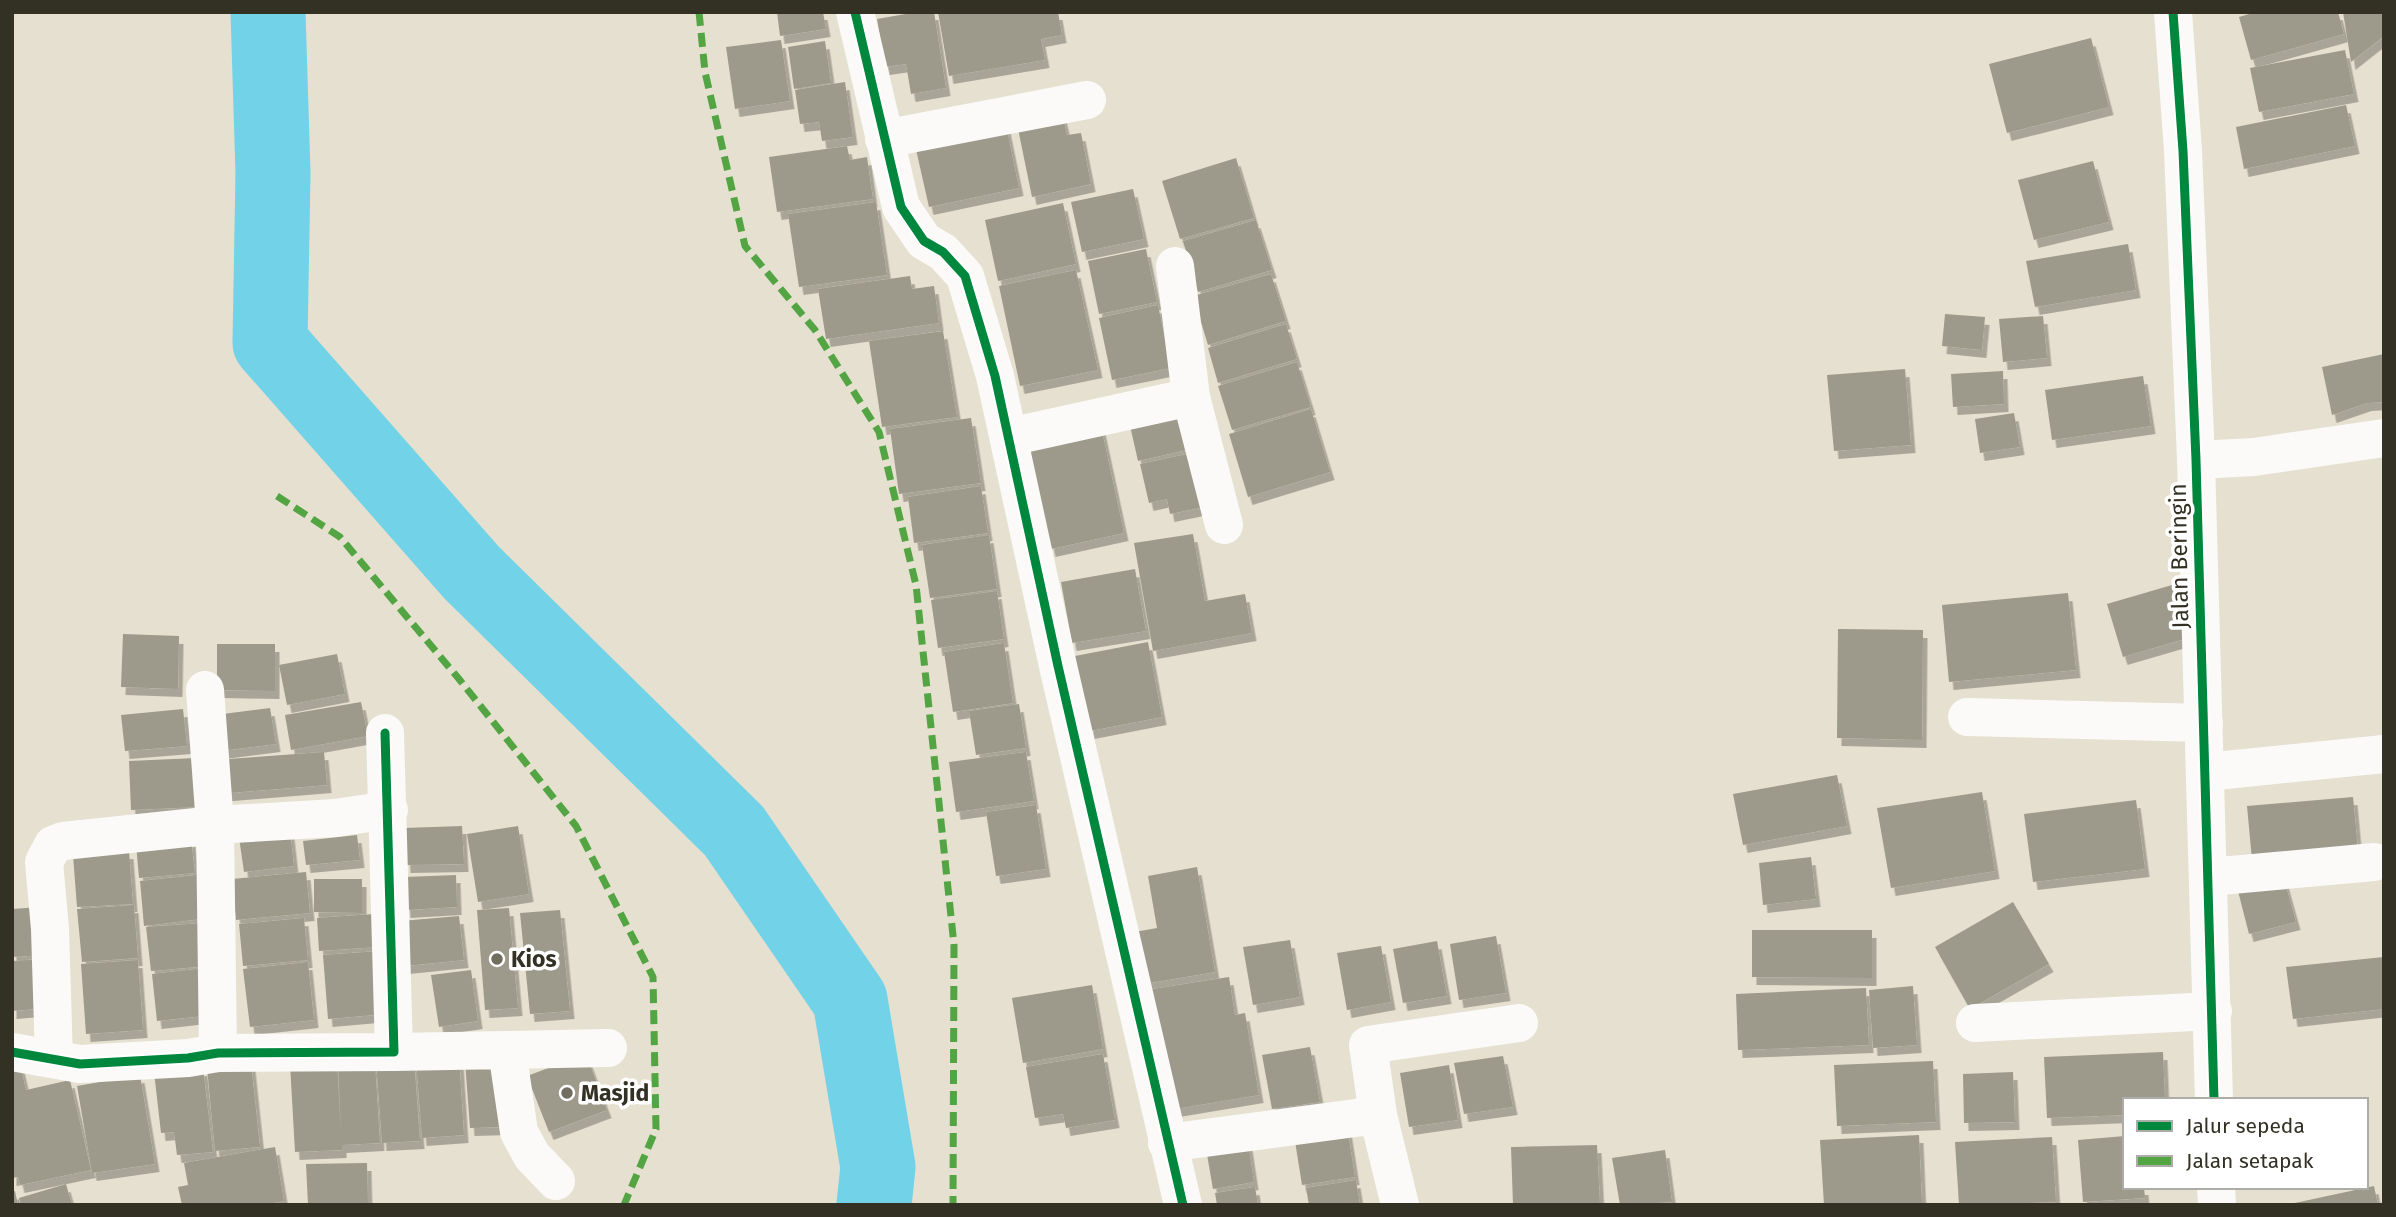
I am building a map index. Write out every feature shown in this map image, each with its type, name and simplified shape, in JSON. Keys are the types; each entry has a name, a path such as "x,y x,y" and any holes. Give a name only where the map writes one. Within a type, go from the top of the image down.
{"street":[{"path":"855,12 901,207 924,241 943,252 965,276 1009,437 1058,666 1182,1205"},
{"name":"Jalan Beringin","path":"2173,12 2183,151 2196,460 2214,1098"},
{"path":"884,139 1087,100"},
{"path":"1175,266 1191,397 1224,525"},
{"path":"1009,437 1191,397"},
{"path":"2196,460 2254,457 2384,438"},
{"path":"205,690 215,825 218,1053"},
{"path":"1967,717 2204,723"},
{"path":"385,733 394,1052"},
{"path":"2206,772 2384,754"},
{"path":"54,1059 44,862 49,850 64,841 215,825 335,818 389,810"},
{"path":"2209,877 2374,862"},
{"path":"1975,1023 2213,1011"},
{"path":"1400,1205 1378,1115 1368,1045 1519,1023"},
{"path":"12,1052 80,1063 110,1063 187,1058 218,1053 608,1048"},
{"path":"507,1050 519,1132 532,1156 556,1181"},
{"path":"1167,1143 1378,1115"}],"building":[{"path":"777,12 823,12 826,29 780,36"},
{"path":"934,12 946,88 911,94 906,64 885,67 877,19"},
{"path":"938,12 1058,12 1062,35 1041,39 1045,60 949,76"},
{"path":"2256,12 2338,12 2344,34 2251,60 2239,17"},
{"path":"2343,12 2384,12 2384,36 2351,62"},
{"path":"2091,38 2109,107 2007,133 1989,64"},
{"path":"781,40 790,101 735,109 726,47"},
{"path":"825,41 831,83 794,89 788,47"},
{"path":"2345,50 2354,94 2259,112 2250,68"},
{"path":"845,82 853,137 822,141 819,122 800,124 795,90"},
{"path":"2346,105 2355,146 2244,169 2236,127"},
{"path":"1061,109 1067,135 1081,133 1091,184 1032,197 1016,119"},
{"path":"1006,125 1019,188 929,207 915,145"},
{"path":"847,146 850,160 867,157 873,199 777,212 769,157"},
{"path":"1236,158 1254,218 1180,239 1162,181"},
{"path":"2093,161 2109,222 2034,240 2018,180"},
{"path":"1133,189 1144,239 1082,252 1071,202"},
{"path":"876,202 887,275 799,287 788,214"},
{"path":"1063,203 1076,264 998,281 985,220"},
{"path":"1256,220 1272,270 1198,292 1183,241"},
{"path":"2128,244 2136,290 2035,307 2026,261"},
{"path":"1146,249 1157,302 1099,314 1088,261"},
{"path":"1076,270 1098,370 1020,386 999,286"},
{"path":"1271,274 1286,321 1208,345 1193,296"},
{"path":"910,276 912,289 934,286 939,323 826,339 818,289"},
{"path":"1158,305 1171,368 1112,380 1099,318"},
{"path":"1945,314 1985,317 1982,350 1942,346"},
{"path":"2043,316 2047,358 2003,362 1999,319"},
{"path":"1286,324 1297,359 1218,383 1208,348"},
{"path":"943,331 957,417 882,427 869,341"},
{"path":"2384,354 2384,402 2367,403 2332,415 2322,367"},
{"path":"1297,362 1311,407 1232,430 1218,386"},
{"path":"1905,369 1911,445 1834,451 1827,375"},
{"path":"2003,371 2004,404 1953,407 1951,374"},
{"path":"2143,376 2151,426 2052,440 2045,390"},
{"path":"1311,409 1330,472 1248,497 1229,434"},
{"path":"1183,410 1191,449 1138,461 1129,421"},
{"path":"2014,413 2020,447 1980,453 1975,419"},
{"path":"971,418 981,483 899,494 890,429"},
{"path":"1101,426 1124,533 1051,549 1028,442"},
{"path":"1192,453 1204,507 1170,514 1167,499 1149,503 1140,464"},
{"path":"981,486 988,533 914,543 908,497"},
{"path":"1193,534 1205,601 1245,594 1252,633 1153,651 1134,543"},
{"path":"989,535 997,589 930,598 922,545"},
{"path":"1135,569 1146,631 1072,643 1061,582"},
{"path":"2172,585 2188,638 2123,657 2107,604"},
{"path":"997,591 1004,639 938,648 931,600"},
{"path":"2068,593 2076,670 1949,682 1942,605"},
{"path":"1838,629 1923,630 1922,740 1837,738"},
{"path":"123,634 179,636 178,689 121,687"},
{"path":"1148,642 1162,717 1090,731 1075,656"},
{"path":"1004,643 1013,703 953,712 944,652"},
{"path":"217,644 275,644 275,691 217,690"},
{"path":"337,654 345,694 287,705 279,665"},
{"path":"361,702 368,736 291,750 285,715"},
{"path":"1019,704 1026,748 976,755 969,711"},
{"path":"270,708 276,744 221,751 215,715"},
{"path":"183,709 187,746 125,751 121,715"},
{"path":"324,752 327,785 218,794 215,760"},
{"path":"1026,752 1034,801 956,812 949,762"},
{"path":"196,758 199,807 131,810 129,761"},
{"path":"1837,775 1847,826 1743,845 1733,794"},
{"path":"1982,792 1995,871 1891,888 1877,808"},
{"path":"2353,797 2358,850 2252,860 2247,806"},
{"path":"2136,800 2145,869 2033,882 2024,814"},
{"path":"1036,805 1046,869 996,876 986,812"},
{"path":"462,826 464,864 406,865 404,828"},
{"path":"518,826 529,894 478,902 467,834"},
{"path":"290,831 294,866 244,872 239,837"},
{"path":"357,835 360,860 306,865 303,841"},
{"path":"191,839 195,873 139,878 136,844"},
{"path":"129,851 133,904 77,907 73,855"},
{"path":"1811,857 1816,899 1763,905 1759,863"},
{"path":"1197,867 1215,972 1138,985 1129,933 1157,928 1148,876"},
{"path":"306,872 310,913 236,920 232,879"},
{"path":"197,875 201,919 144,926 140,881"},
{"path":"456,875 457,907 406,910 404,877"},
{"path":"314,879 362,879 362,913 314,912"},
{"path":"2284,879 2296,922 2249,934 2238,891"},
{"path":"2013,902 2049,964 1970,1009 1935,947"},
{"path":"134,905 138,958 82,962 77,909"},
{"path":"40,907 43,955 12,957 12,909"},
{"name":"Kios","path":"509,908 518,1008 485,1010 477,910"},
{"path":"560,910 570,1011 530,1014 520,913"},
{"path":"374,914 377,947 319,951 317,918"},
{"path":"459,916 464,960 405,966 401,921"},
{"path":"304,918 308,960 243,966 239,924"},
{"path":"203,923 208,966 151,971 146,927"},
{"path":"1752,930 1872,930 1872,978 1752,977"},
{"path":"1496,936 1506,993 1459,1000 1450,944"},
{"path":"1290,940 1300,997 1253,1005 1243,947"},
{"path":"1437,941 1447,996 1403,1003 1393,949"},
{"path":"1381,946 1391,1002 1347,1010 1337,953"},
{"path":"380,951 385,1014 328,1019 323,955"},
{"path":"2384,957 2384,1009 2293,1019 2286,967"},
{"path":"44,959 48,1008 12,1011 12,961"},
{"path":"138,960 143,1030 86,1034 81,964"},
{"path":"308,962 314,1020 250,1027 243,969"},
{"path":"206,968 212,1015 157,1021 152,974"},
{"path":"471,970 478,1021 439,1027 431,975"},
{"path":"1229,977 1235,1015 1245,1013 1259,1095 1169,1110 1147,990"},
{"path":"1092,985 1103,1049 1023,1063 1012,998"},
{"path":"1913,986 1917,1045 1873,1048 1869,990"},
{"path":"1866,988 1869,1045 1738,1050 1736,994"},
{"path":"1310,1047 1320,1102 1272,1109 1262,1055"},
{"path":"2163,1052 2165,1098 2123,1098 2123,1115 2047,1118 2044,1057"},
{"name":"Masjid","path":"586,1054 607,1110 549,1132 527,1076"},
{"path":"1103,1054 1115,1120 1066,1128 1063,1114 1035,1118 1026,1067"},
{"path":"459,1056 464,1135 422,1138 416,1059"},
{"path":"1503,1056 1513,1107 1464,1114 1454,1063"},
{"path":"414,1058 420,1141 382,1143 376,1060"},
{"path":"499,1059 504,1127 470,1128 465,1061"},
{"path":"19,1060 26,1090 70,1080 91,1170 20,1185 18,1177 12,1178 12,1062"},
{"path":"1933,1061 1936,1122 1837,1126 1834,1065"},
{"path":"337,1062 341,1134 338,1063 375,1062 380,1143 342,1145 342,1150 295,1152 290,1064"},
{"path":"251,1063 260,1147 215,1151 207,1068"},
{"path":"1449,1065 1458,1120 1409,1127 1400,1073"},
{"path":"203,1068 213,1152 177,1155 174,1132 161,1133 154,1072"},
{"path":"2013,1072 2015,1122 1964,1123 1963,1074"},
{"path":"140,1075 155,1164 92,1173 77,1086"},
{"path":"1347,1126 1355,1177 1302,1185 1294,1135"},
{"path":"1919,1135 1922,1205 1824,1205 1820,1140"},
{"path":"1247,1136 1254,1182 1213,1189 1205,1143"},
{"path":"2123,1136 2123,1189 2144,1189 2145,1198 2083,1202 2078,1140"},
{"path":"2052,1137 2056,1202 1959,1205 1955,1142"},
{"path":"1597,1145 1600,1205 1513,1205 1511,1147"},
{"path":"275,1147 284,1201 264,1205 182,1205 178,1187 188,1185 184,1163"},
{"path":"1665,1150 1672,1202 1620,1205 1612,1158"},
{"path":"367,1163 368,1205 308,1205 306,1164"},
{"path":"1356,1180 1360,1205 1309,1205 1306,1188"},
{"path":"66,1184 72,1205 21,1205 19,1198"},
{"path":"2374,1186 2378,1205 2290,1205 2368,1189"},
{"path":"1255,1187 1258,1205 1217,1205 1215,1193"},
{"path":"15,1191 18,1205 12,1205 12,1192"}],"waterway":[{"path":"268,12 273,173 270,343 472,573 734,831 850,1000 878,1167 874,1205"}],"marked path":[{"path":"699,12 705,72 745,246 815,330 879,432 916,585 954,945 953,1205"},
{"path":"277,496 340,537 459,679 576,826 653,977 656,1129 624,1205"}],"cycle path":[{"path":"855,12 901,207 924,241 943,252 965,276 995,376 1058,666 1183,1205"},
{"path":"2173,12 2183,151 2196,460 2214,1098"},
{"path":"12,1052 80,1064 188,1058 218,1053 394,1052 385,733"}],"place":[{"name":"Kios","path":"497,959"},
{"name":"Masjid","path":"567,1093"}]}
